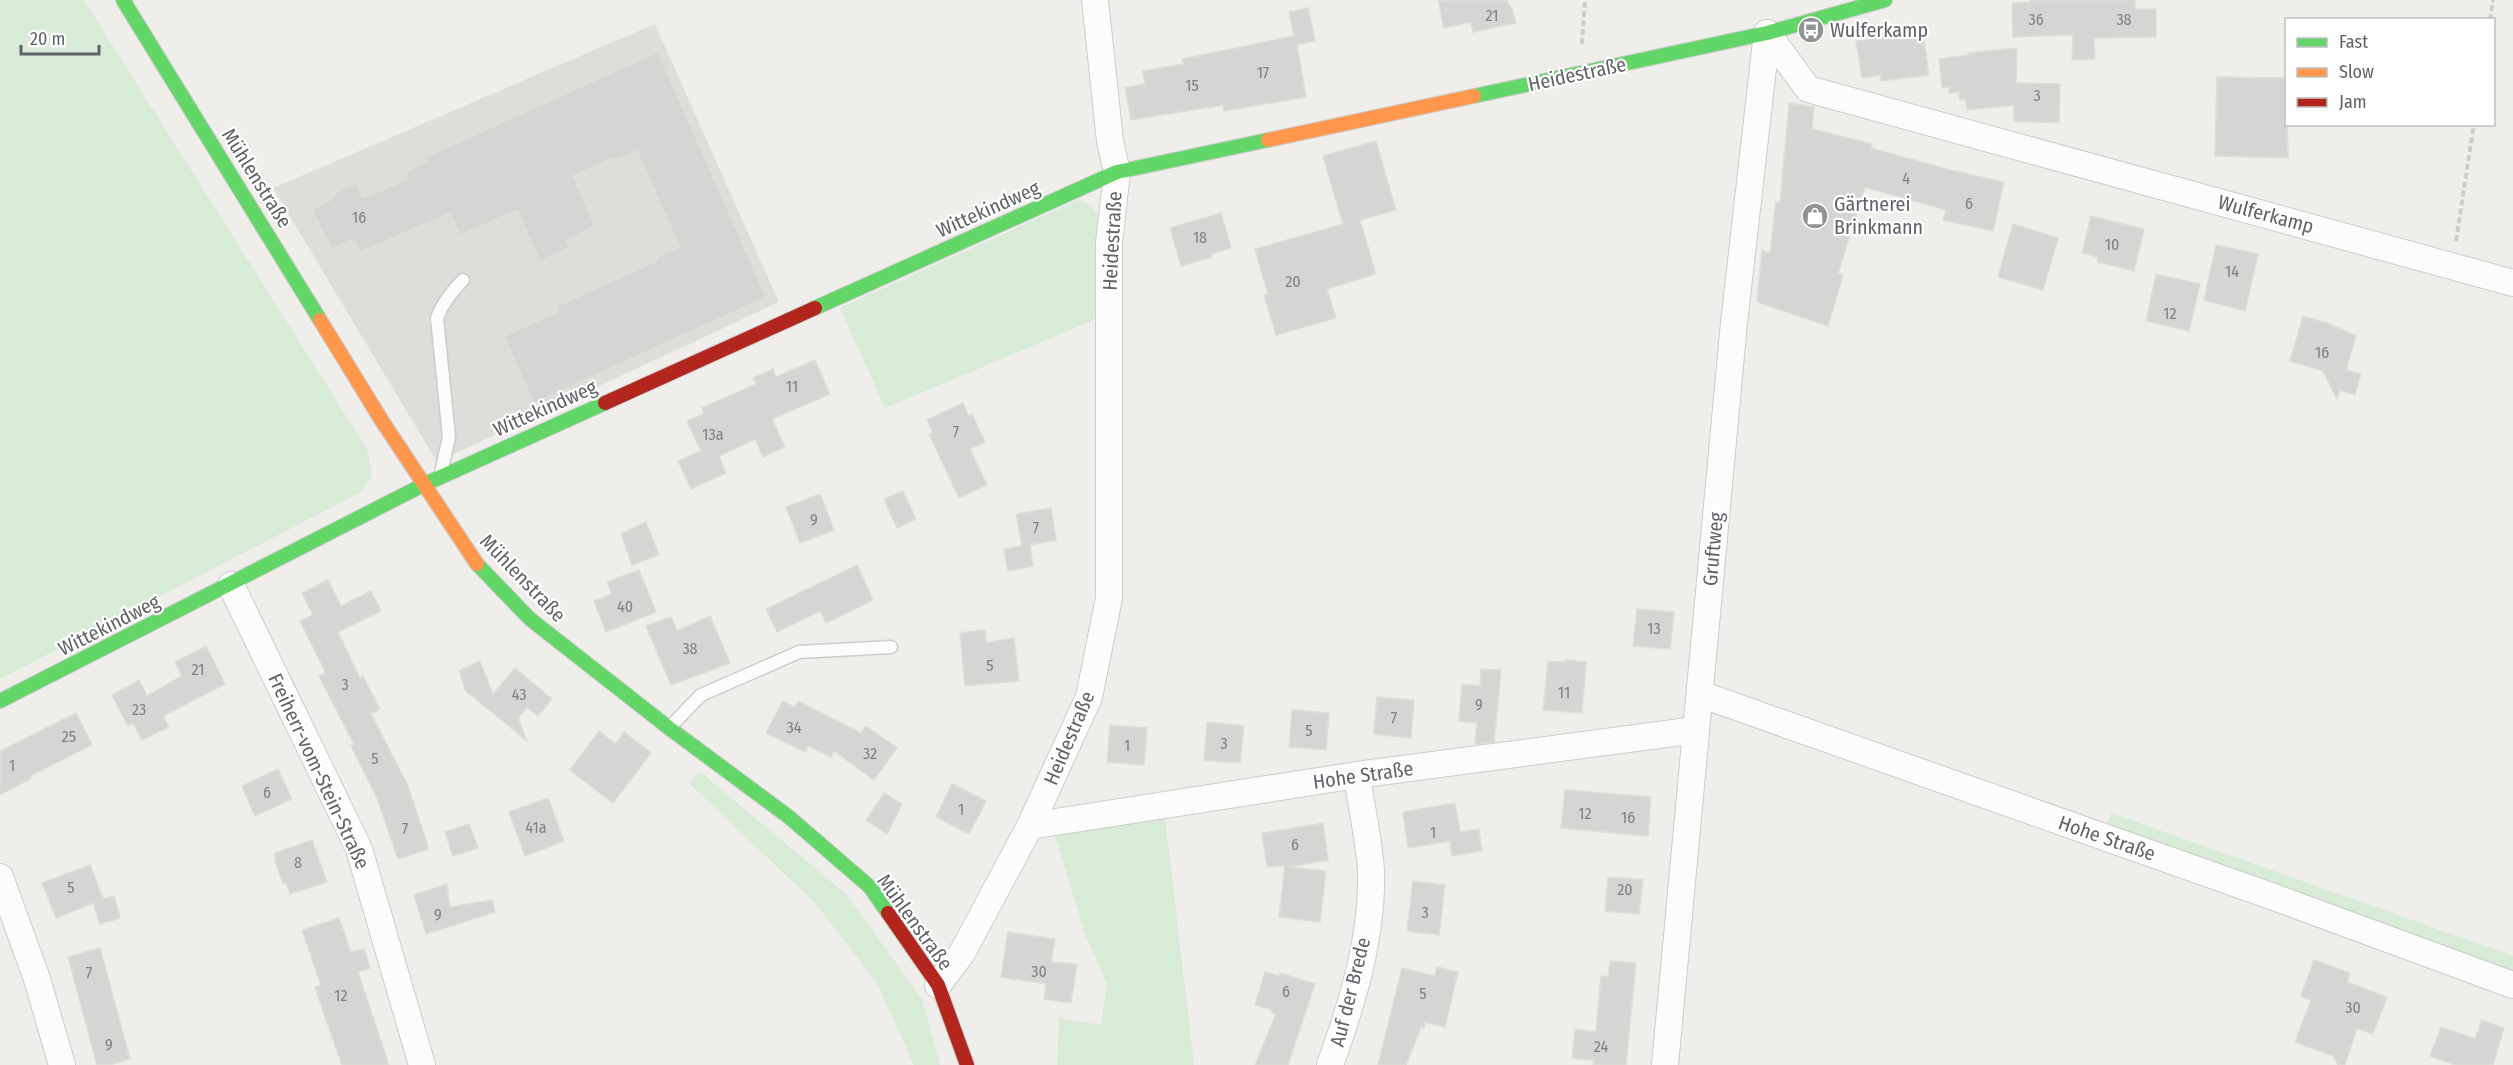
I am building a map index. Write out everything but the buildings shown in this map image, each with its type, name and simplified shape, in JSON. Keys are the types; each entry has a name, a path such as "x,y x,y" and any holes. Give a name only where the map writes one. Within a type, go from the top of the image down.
{"street":[{"name":"Mühlenstraße","path":"123,0 423,485 474,561 530,619 669,728 789,817 870,887 938,985 968,1065"},
{"path":"1095,0 1110,141 1117,172"},
{"name":"Heidestraße","path":"938,985 962,953 1030,826 1089,697 1109,598 1109,243 1117,172 1767,33 1885,0"},
{"name":"Wulferkamp","path":"1767,33 1808,90 2513,283"},
{"name":"Gruftweg","path":"1665,1065 1738,284 1767,33"},
{"name":"Wittekindweg","path":"0,701 423,485 1117,172"},
{"name":"Freiherr-vom-Stein-Straße","path":"231,585 359,849 422,1065"},
{"name":"Hohe Straße","path":"1700,694 2271,896 2513,985"},
{"name":"Hohe Straße","path":"1030,826 1357,775 1696,730"},
{"name":"Auf der Brede","path":"1330,1065 1344,1026 1365,944 1371,871 1357,775"},
{"path":"0,877 37,979 62,1065"}],"lane":[{"path":"440,477 449,437 437,318 449,295 464,280"},
{"path":"669,728 701,695 799,652 891,646"}],"path":[{"path":"1580,73 1585,0"},
{"path":"2490,18 2493,0"},
{"path":"2453,265 2474,126"}],"shaded area":[{"path":"655,24 779,302 437,462 273,188"}],"green space":[{"path":"0,0 84,0 367,449 372,476 361,492 0,679"},
{"path":"1078,200 1090,205 1098,215 1096,319 885,408 840,308"},
{"path":"699,771 847,895 922,999 940,1065 914,1065 877,983 815,903 689,783"},
{"path":"2111,813 2513,956 2513,979 2106,829"},
{"path":"1165,817 1194,1065 1057,1065 1059,1018 1101,1025 1107,984 1085,934 1055,835"}],"traffic: fast":[{"path":"123,0 320,320"},
{"path":"1474,96 1767,33 1885,0"},
{"path":"815,308 1117,172 1268,140"},
{"path":"0,701 423,485 605,403"},
{"path":"477,564 530,619 669,728 789,817 870,887 888,913"}],"traffic: slow":[{"path":"1268,140 1474,96"},
{"path":"320,320 382,421 477,564"}],"traffic: jam":[{"path":"605,403 815,308"},
{"path":"888,913 938,985 967,1065"}],"place":[{"name":"Wulferkamp","path":"1811,30"},
{"name":"Gärtnerei Brinkmann","path":"1815,216"}]}
